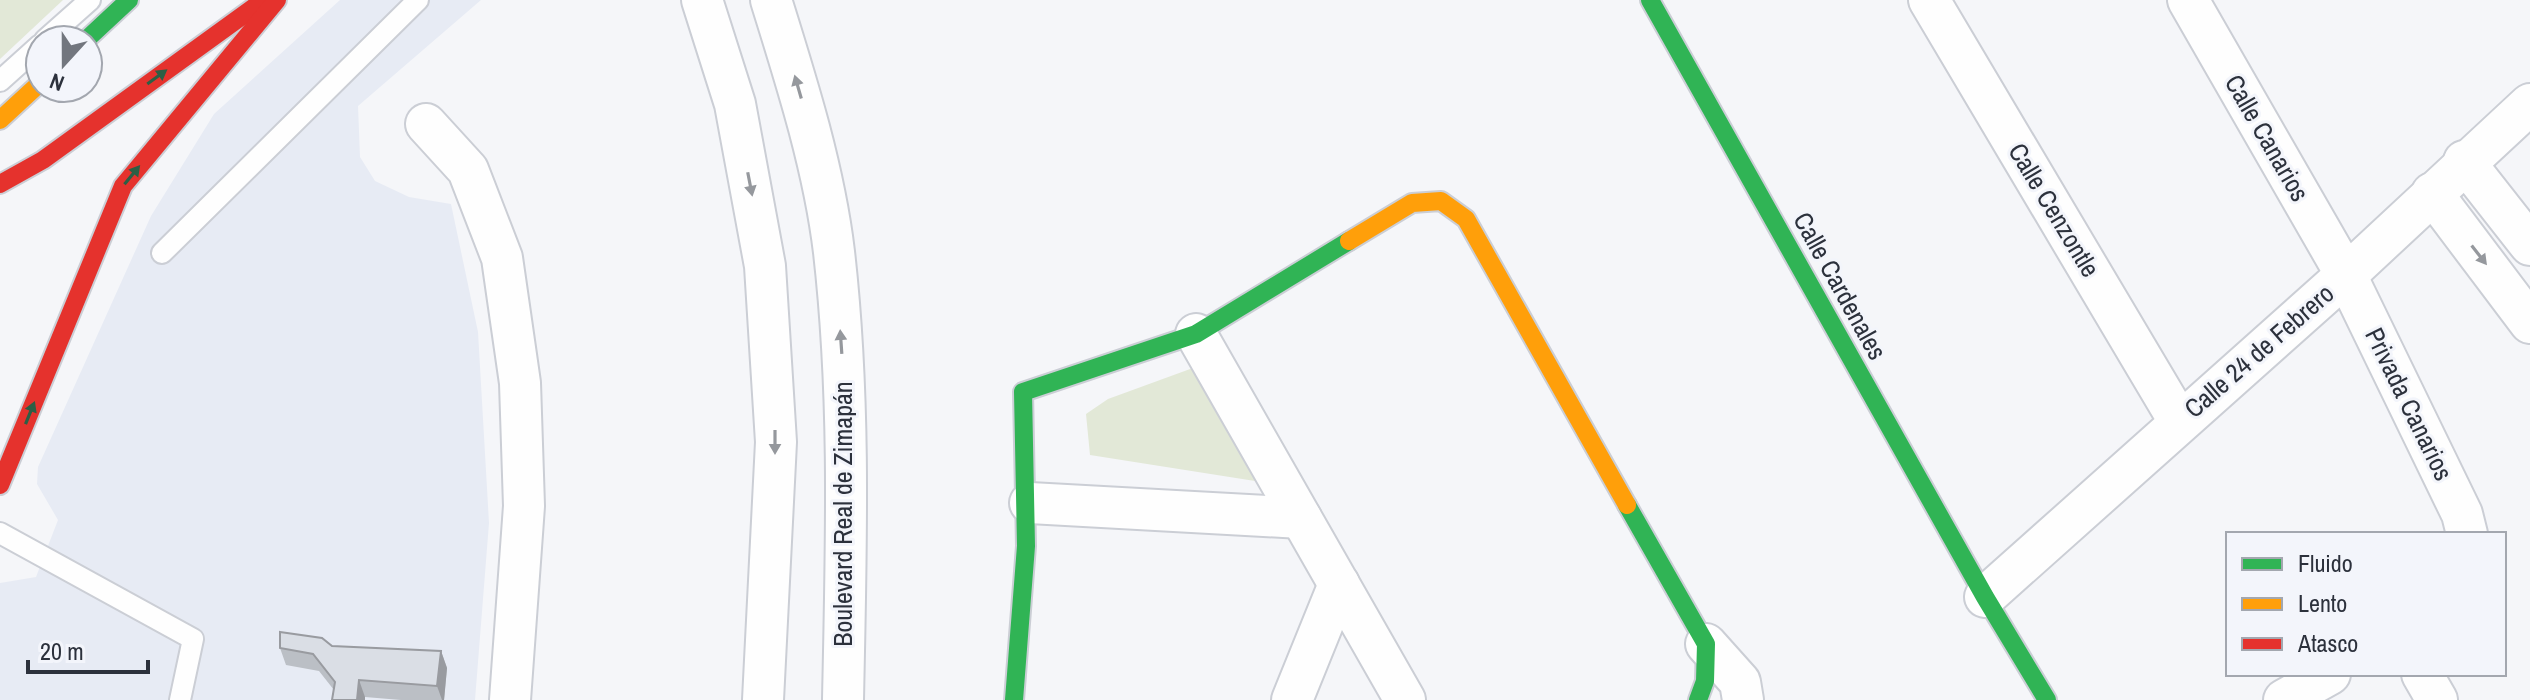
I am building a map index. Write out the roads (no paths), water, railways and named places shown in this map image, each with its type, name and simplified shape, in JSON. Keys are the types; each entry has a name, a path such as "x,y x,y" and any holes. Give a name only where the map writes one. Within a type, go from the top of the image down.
{"main road":[{"path":"103,24 129,0"},
{"path":"0,184 43,160 264,0"},
{"path":"0,485 123,186 277,0"},
{"name":"Calle Cardenales","path":"1650,0 1985,597 2047,700"},
{"path":"0,120 24,98"},
{"path":"1014,700 1024,630 1030,503 1023,392 1196,334 1412,203 1441,201 1466,219 1706,644 1705,681 1698,700"}],"street":[{"path":"702,0 735,104 765,266 776,442 763,700"},
{"name":"Boulevard Real de Zimapán","path":"771,0 801,94 834,250 848,429 843,700"},
{"name":"Calle Cenzontle","path":"1929,0 2179,421"},
{"name":"Calle Canarios","path":"2188,0 2346,275"},
{"name":"Calle 24 de Febrero","path":"1985,597 2346,275 2464,161 2530,104"},
{"path":"426,124 468,170 502,258 520,383 524,506 510,700"},
{"path":"2464,161 2530,245"},
{"path":"2432,193 2529,317"},
{"name":"Privada Canarios","path":"2346,275 2462,514 2466,532"},
{"path":"1196,334 1405,700"},
{"path":"1030,503 1301,518"},
{"path":"1292,700 1339,584"},
{"path":"1706,644 1740,682 1743,700"},
{"path":"2284,700 2326,676"},
{"path":"2423,676 2437,700"}],"lane":[{"path":"59,24 80,0"},
{"path":"63,24 90,0"},
{"path":"162,253 418,0"},
{"path":"0,81 24,59"},
{"path":"0,533 193,639 180,700"}]}
